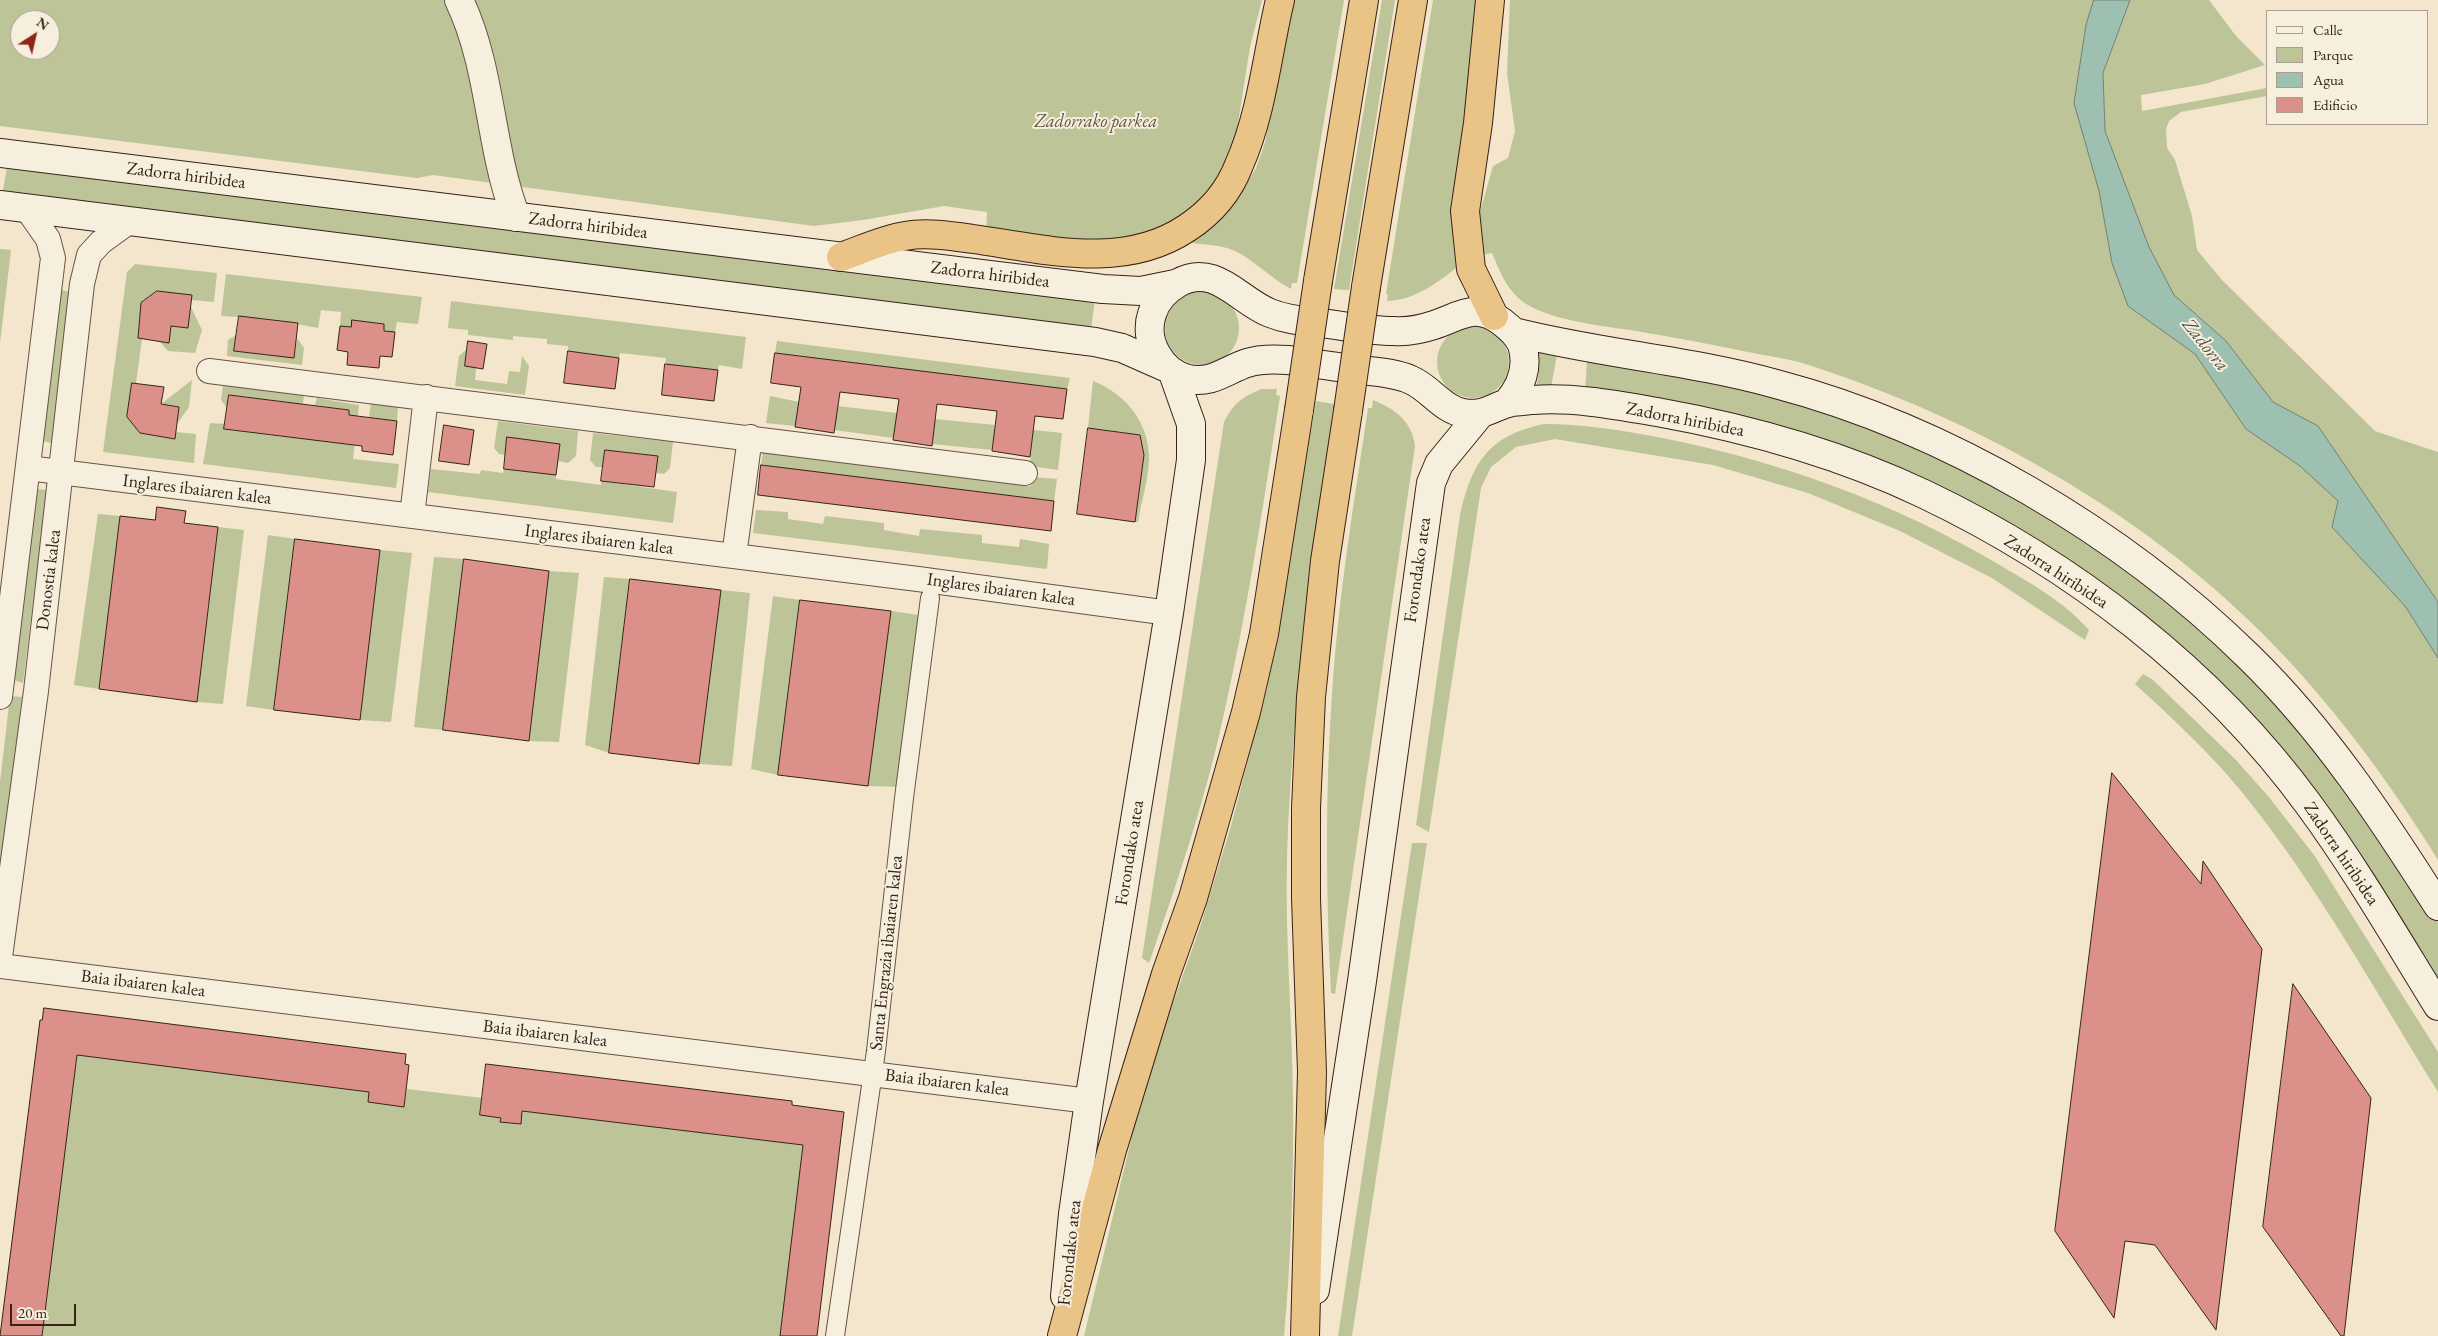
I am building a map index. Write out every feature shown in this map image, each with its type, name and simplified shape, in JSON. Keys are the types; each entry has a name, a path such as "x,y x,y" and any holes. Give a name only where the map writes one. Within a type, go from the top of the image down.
{"highway":[{"path":"840,257 905,236 955,236 1100,255 1130,252 1153,246 1174,237 1212,208 1228,188 1239,167 1252,132 1280,0"},
{"path":"1062,1336 1112,1150 1166,974 1193,898 1246,712 1264,634 1318,282 1364,0"},
{"path":"1307,1336 1312,1072 1306,898 1306,808 1315,649 1325,560 1366,287 1413,0"},
{"path":"1490,0 1478,123 1465,210 1471,269 1504,324"}],"main road":[{"path":"459,0 483,67 500,169 516,217"},
{"name":"Zadorra hiribidea","path":"0,153 1131,292 1175,284 1189,278 1216,279 1230,286 1256,307 1272,314 1290,319 1387,331 1414,330 1434,325 1468,311 1481,312 1504,324"},
{"path":"0,205 1095,342 1122,348 1191,380 1209,380 1246,363 1263,360 1283,360 1367,370 1410,379 1452,410 1480,414 1491,411 1507,402 1516,392 1524,367 1522,346 1504,324"},
{"name":"Forondako atea","path":"1062,1336 1073,1214 1089,1101 1169,613 1191,460 1191,424 1169,370 1154,349 1150,323 1153,309 1161,296 1175,284"},
{"path":"1504,324 1579,348 1692,364 1777,384 1866,412 1946,447 2026,489 2113,544 2195,608 2250,657 2302,714 2357,782 2438,906"},
{"name":"Zadorra hiribidea","path":"1507,402 1554,399 1574,400 1654,412 1734,428 1825,454 1923,493 2024,548 2087,589 2140,630 2198,680 2261,746 2307,802 2358,876 2438,1006"},
{"name":"Forondako atea","path":"1307,1336 1362,981 1431,483 1439,464 1480,414"}],"street":[{"name":"Donostia kalea","path":"0,697 52,258 48,239 27,209"},
{"name":"Donostia kalea","path":"0,957 36,691 82,284 89,255 101,242 130,221"},
{"path":"210,371 750,437 1025,473"},
{"path":"412,516 426,397"},
{"path":"734,556 750,437"},
{"name":"Inglares ibaiaren kalea","path":"28,468 734,556 1169,613"},
{"name":"Santa Engrazia ibaiaren kalea","path":"835,1336 872,1075 904,798 930,598"},
{"name":"Baia ibaiaren kalea","path":"0,966 1089,1101"}],"green space":[{"name":"Zadorrako parkea","path":"0,0 1262,0 1250,47 1233,155 1200,204 1168,227 1101,246 986,233 987,212 944,206 863,220 814,226 433,175 417,178 0,126"},
{"path":"1290,0 1344,0 1297,283 1292,283 1291,289 1234,250 1192,243 1190,239 1221,219 1237,200 1256,168 1265,143"},
{"path":"1382,0 1395,0 1349,290 1334,289"},
{"path":"1433,0 1483,0 1454,235 1456,268 1424,290 1406,298 1387,301 1388,295 1386,294"},
{"path":"1510,0 2209,0 2236,36 2265,65 2205,84 2141,95 2142,111 2266,88 2266,96 2181,112 2169,121 2166,129 2167,148 2175,160 2192,216 2197,250 2222,280 2375,431 2438,452 2438,860 2399,800 2356,741 2310,685 2261,632 2213,587 2161,546 2107,508 2051,473 1992,441 1932,412 1871,387 1809,365 1694,341 1550,315 1528,305 1515,295 1506,282 1492,253 1481,255 1478,219 1493,166 1508,158 1515,131 1507,73"},
{"path":"8,163 1095,298 1091,331 2,195"},
{"path":"0,249 11,250 0,343"},
{"path":"135,264 217,273 214,302 192,300 192,295 157,291 141,303 138,338 142,339 136,383 132,383 127,417 140,433 175,439 176,432 196,434 194,463 103,452 127,272"},
{"path":"226,274 422,297 418,324 397,322 395,332 384,331 384,324 352,320 351,327 340,326 341,312 321,310 318,328 269,319 221,316"},
{"path":"61,290 71,292 55,444 43,441"},
{"path":"1202,291 1223,297 1233,307 1239,328 1233,349 1223,359 1202,365 1181,359 1171,349 1165,328 1171,307 1181,297"},
{"path":"451,301 746,337 742,369 719,365 718,370 665,364 666,358 620,353 619,358 568,351 568,346 547,344 547,339 513,336 513,340 468,335 468,330 448,328"},
{"path":"191,307 202,330 195,353 168,351 159,341 169,342 171,326 188,328"},
{"path":"1480,326 1499,336 1507,348 1509,362 1507,376 1499,388 1487,396 1466,398 1447,388 1439,376 1437,355 1447,336 1459,328"},
{"path":"236,335 235,351 294,358 297,338 304,348 302,365 227,356 228,340"},
{"path":"777,341 1070,378 1067,389 775,353"},
{"path":"467,349 476,368 475,380 507,384 509,371 520,372 522,356 529,366 525,395 455,386 459,356"},
{"path":"1539,350 1557,355 1551,387 1536,389 1539,370"},
{"path":"1587,360 1676,372 1836,412 2012,492 2143,579 2268,692 2386,841 2438,922 2438,984 2308,789 1981,512 1585,392"},
{"path":"192,380 189,407 177,424 179,407 161,404"},
{"path":"1093,381 1116,394 1125,402 1134,412 1145,434 1149,461 1138,522 1135,522 1144,455 1140,435 1088,428"},
{"path":"223,385 304,395 302,411 288,402 229,395 227,408 221,400"},
{"path":"1261,389 1277,389 1276,395 1280,396 1262,514 1241,631 1210,773 1181,869 1149,963 1142,958 1224,422 1231,410 1239,402"},
{"path":"770,396 799,402 795,426 766,423"},
{"path":"317,398 359,405 353,459 399,464 396,488 203,464 210,423 225,424 224,429 284,437 284,434 345,444 349,410 315,405"},
{"path":"1373,400 1388,407 1401,417 1410,430 1415,446 1335,994 1331,993 1327,881 1327,806 1332,694 1338,622 1347,551 1368,408 1372,408"},
{"path":"1316,401 1334,404 1305,630 1290,800 1287,887 1293,1157 1284,1336 1084,1336 1133,1132 1162,1034 1200,927 1231,826 1267,687"},
{"path":"371,403 398,407 397,421 369,417"},
{"path":"838,406 897,413 894,438 834,430"},
{"path":"935,419 995,425 992,450 932,444"},
{"path":"498,421 578,431 576,456 568,463 558,461 560,444 508,437 506,455 499,454 494,448"},
{"path":"1544,424 1572,425 1657,437 1746,458 1833,486 1917,521 1998,564 2058,602 2089,630 2085,640 1992,578 1900,531 1808,493 1713,465 1555,439 1516,447 1491,467 1481,488 1429,832 1416,825 1460,515 1465,496 1477,466 1496,444 1509,435"},
{"path":"1033,430 1062,433 1058,470 1030,466"},
{"path":"593,433 673,442 670,468 664,474 656,473 657,456 605,450 603,467 596,467 590,460"},
{"path":"763,451 1031,486 1033,477 1057,479 1054,501 761,465"},
{"path":"431,469 480,474 481,470 503,473 504,469 556,475 556,479 601,485 601,481 677,492 673,523 428,492"},
{"path":"37,489 47,490 23,683 13,680"},
{"path":"756,510 788,512 788,519 823,524 825,516 884,523 884,530 919,536 920,529 982,535 982,543 1019,547 1020,539 1049,544 1047,569 753,533"},
{"path":"98,514 120,516 99,689 74,685"},
{"path":"218,527 244,530 223,704 197,702"},
{"path":"268,535 295,539 274,710 246,706"},
{"path":"380,550 412,553 391,722 360,720"},
{"path":"434,557 464,559 443,730 414,727"},
{"path":"549,571 579,573 559,742 529,741"},
{"path":"604,577 630,579 609,753 585,745"},
{"path":"721,590 750,593 732,766 699,764"},
{"path":"773,596 800,600 778,775 751,769"},
{"path":"891,611 919,615 899,787 868,786"},
{"path":"2143,674 2152,679 2236,760 2268,796 2314,855 2438,1052 2438,1092 2320,900 2269,826 2216,763 2135,684"},
{"path":"10,696 22,697 0,876 0,782"},
{"path":"1412,843 1427,843 1352,1336 1338,1336"},
{"path":"77,1055 369,1092 369,1102 404,1107 407,1089 482,1098 480,1115 501,1118 500,1122 520,1124 522,1111 803,1145 780,1336 42,1336"}],"water":[{"name":"Zadorra","path":"2094,0 2130,0 2103,73 2105,131 2149,247 2174,295 2226,341 2273,402 2318,426 2438,602 2438,658 2405,606 2332,527 2338,501 2300,466 2246,429 2195,354 2128,306 2112,263 2099,191 2074,103 2086,25"}],"building":[{"path":"157,291 192,295 188,328 171,326 169,343 138,338 141,303"},
{"path":"239,316 298,323 294,358 234,351"},
{"path":"352,320 384,324 384,331 395,332 392,357 380,356 379,368 347,365 348,352 337,350 340,326 351,327"},
{"path":"468,341 487,344 483,369 465,366"},
{"path":"568,351 619,358 615,389 564,383"},
{"path":"775,353 1067,389 1063,419 1035,416 1030,457 992,451 997,411 937,404 932,446 893,440 899,399 840,392 834,433 795,427 801,387 771,383"},
{"path":"665,364 718,370 714,401 662,395"},
{"path":"132,383 164,387 161,404 179,407 175,439 140,433 127,417"},
{"path":"229,395 349,410 349,415 397,421 393,455 362,451 362,446 224,429"},
{"path":"444,425 474,430 469,465 439,461"},
{"path":"1088,428 1140,435 1144,455 1135,522 1077,514"},
{"path":"507,437 560,444 556,475 504,469"},
{"path":"605,450 658,456 654,487 601,481"},
{"path":"761,465 1054,501 1051,531 758,495"},
{"path":"157,507 186,511 184,523 218,527 197,702 99,689 120,516 155,520"},
{"path":"295,539 380,550 360,720 274,710"},
{"path":"464,559 549,571 529,741 443,730"},
{"path":"630,579 721,590 699,764 609,753"},
{"path":"800,600 891,611 868,786 778,775"},
{"path":"2112,773 2201,884 2203,861 2262,949 2216,1330 2155,1245 2125,1241 2114,1318 2055,1231"},
{"path":"2293,984 2371,1098 2344,1336 2341,1336 2263,1227"},
{"path":"44,1008 406,1054 405,1064 409,1065 404,1107 368,1102 369,1092 77,1055 42,1336 0,1336 40,1020 42,1020"},
{"path":"486,1064 792,1101 792,1105 844,1112 817,1336 780,1336 803,1145 522,1111 521,1124 500,1122 501,1118 480,1115"}]}
